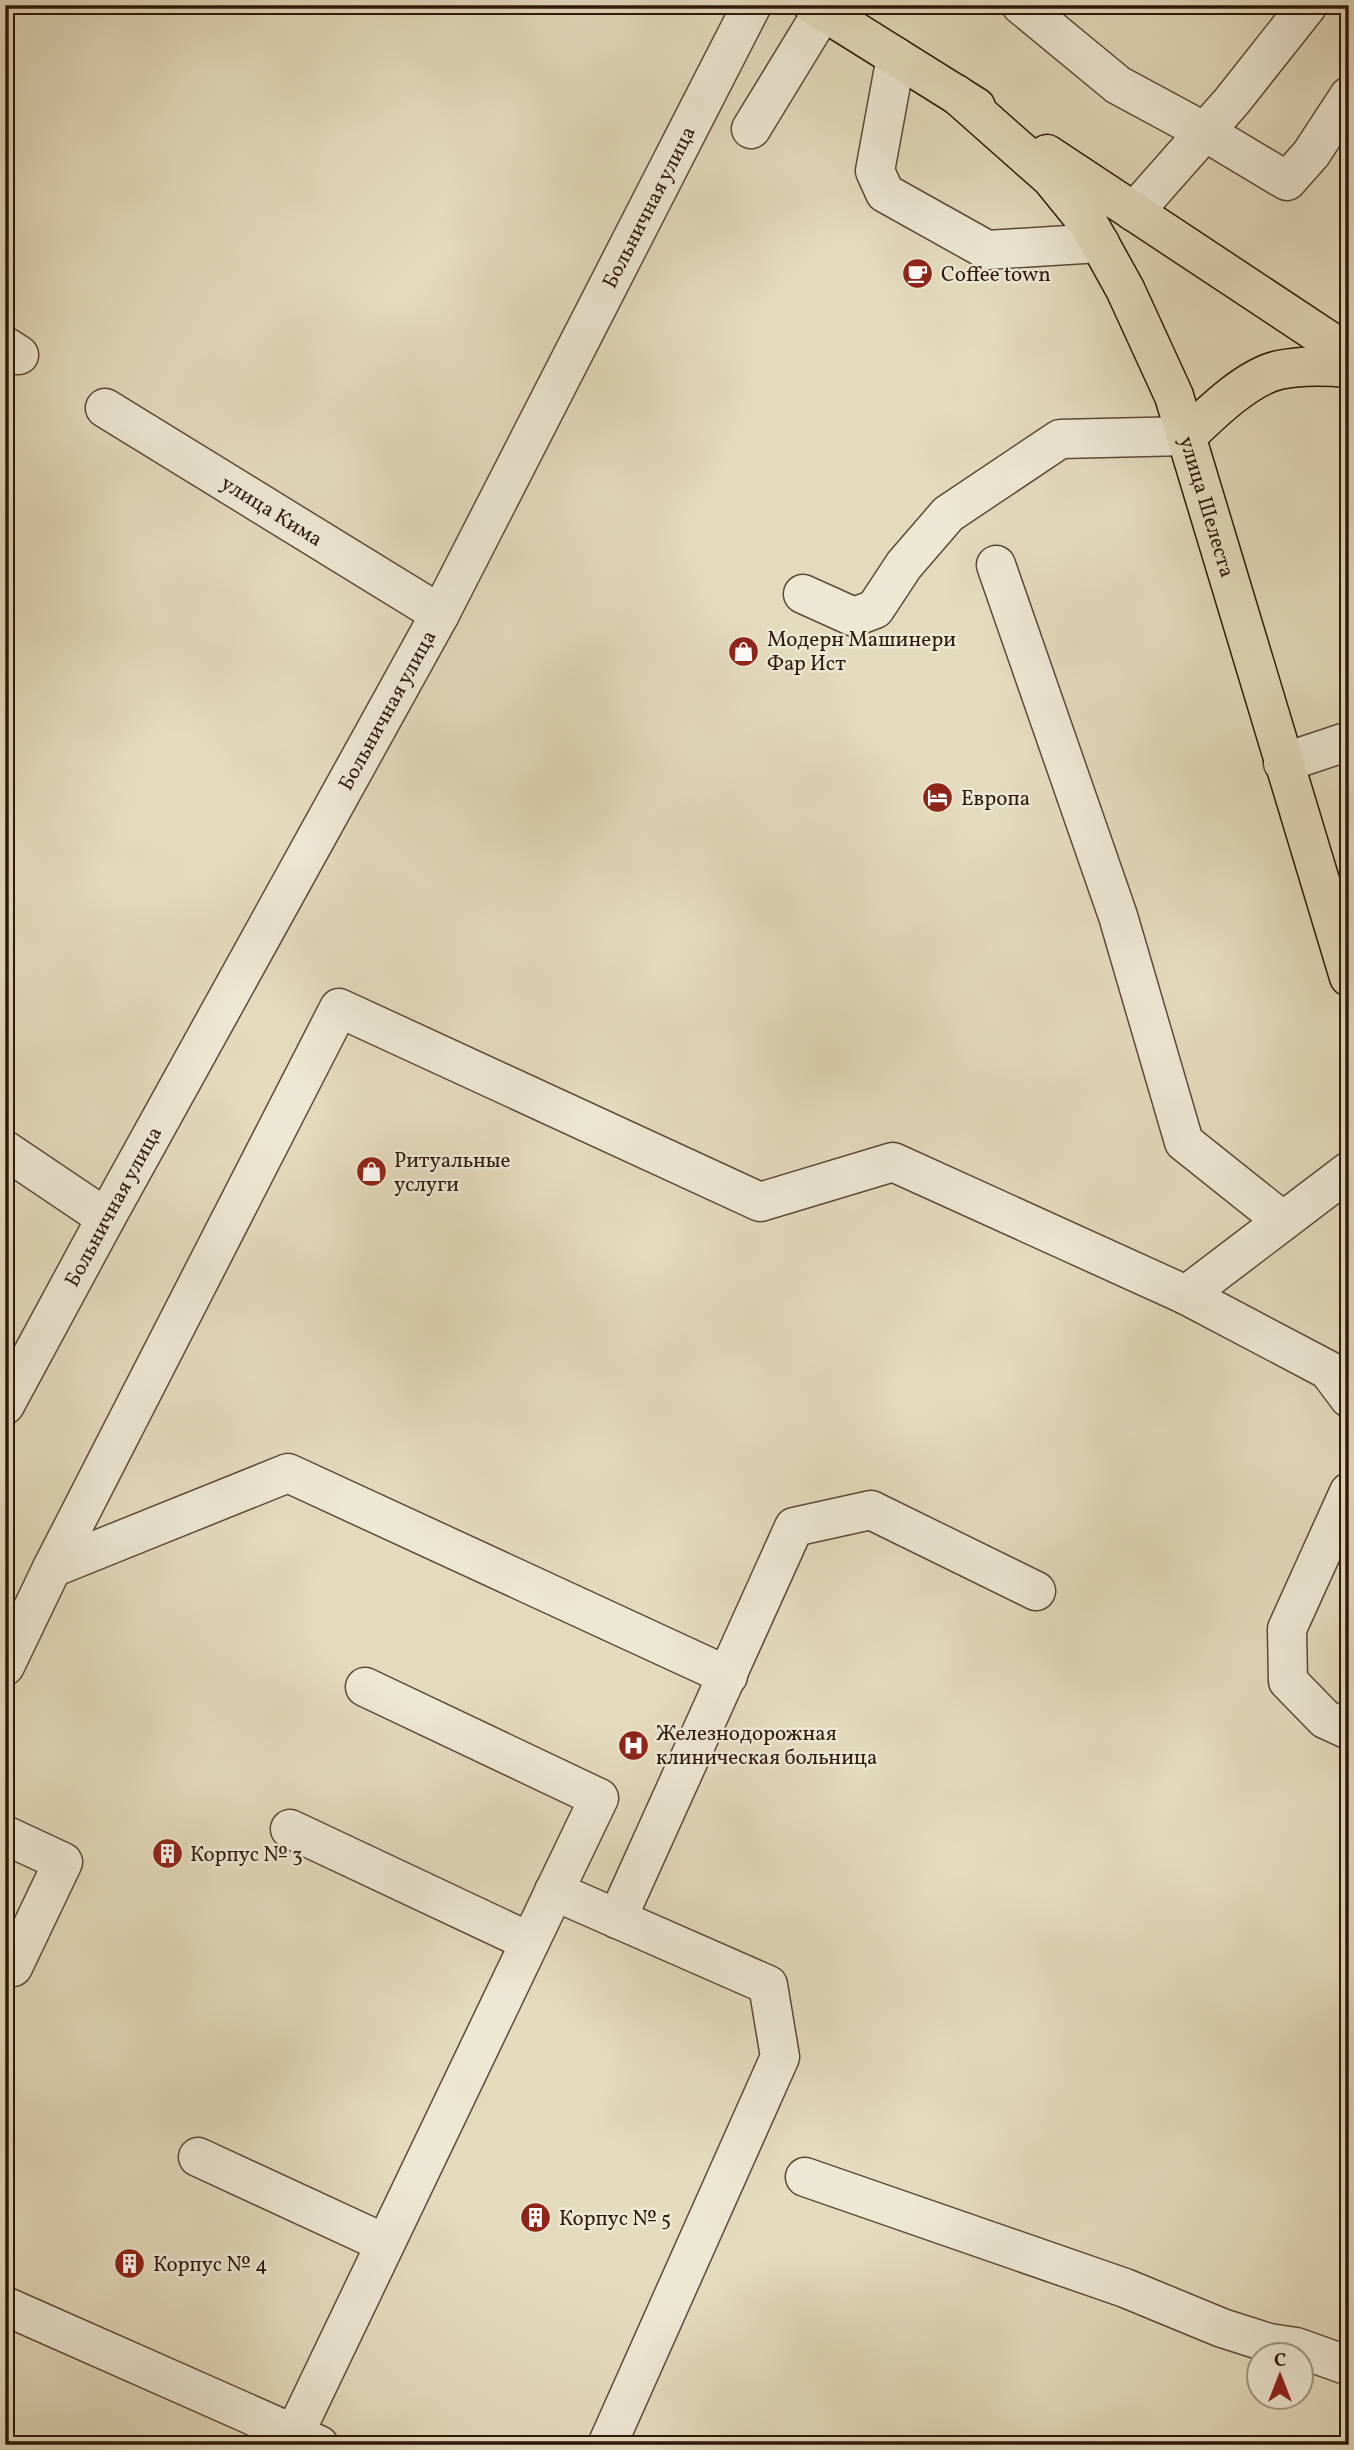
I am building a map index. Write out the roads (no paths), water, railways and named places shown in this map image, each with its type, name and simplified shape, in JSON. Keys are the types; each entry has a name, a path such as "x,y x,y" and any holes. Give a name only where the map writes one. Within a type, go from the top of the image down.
{"main road":[{"name":"улица Шелеста","path":"818,8 956,94 1349,354"},
{"name":"улица Шелеста","path":"956,94 1051,178 1090,226 1125,289 1174,396 1349,977"},
{"path":"1187,436 1240,389 1276,370 1317,365 1349,368"}],"street":[{"name":"Больничная улица","path":"5,1405 440,614 752,5"},
{"path":"1021,5 1118,85 1205,132 1287,181 1311,154 1349,96"},
{"path":"1134,212 1205,132 1308,5"},
{"path":"751,129 818,8"},
{"path":"896,57 875,171 886,193 988,250 1100,243"},
{"name":"улица Кима","path":"105,408 440,614"},
{"path":"803,594 854,617 875,609 904,565 947,514 1060,439 1187,436"},
{"path":"996,565 1118,916 1184,1142 1283,1221"},
{"path":"1283,763 1349,741"},
{"path":"5,1666 52,1568 339,1008 760,1202 893,1162 1186,1296 1328,1370 1349,1398"},
{"path":"5,1150 106,1218"},
{"path":"1186,1296 1349,1171"},
{"path":"52,1568 288,1473 727,1676"},
{"path":"1349,1492 1287,1629 1288,1681 1325,1719 1349,1730"},
{"path":"617,1919 794,1527 871,1510 1036,1591"},
{"path":"5,2306 301,2441 384,2244 599,1798 365,1687"},
{"path":"290,1829 530,1942"},
{"path":"5,1835 63,1862 13,1967 5,1963"},
{"path":"554,1891 768,1985 780,2057 607,2445"},
{"path":"198,2157 384,2244"},
{"path":"805,2177 1125,2288 1223,2328 1269,2343 1296,2347 1349,2366"}],"place":[{"name":"Coffee town","path":"918,274"},
{"name":"Модерн Машинери Фар Ист","path":"744,651"},
{"name":"Европа","path":"938,798"},
{"name":"Ритуальные услуги","path":"371,1172"},
{"name":"Железнодорожная клиническая больница","path":"633,1745"},
{"name":"Корпус № 3","path":"167,1854"},
{"name":"Корпус № 5","path":"536,2218"},
{"name":"Корпус № 4","path":"130,2264"}]}
